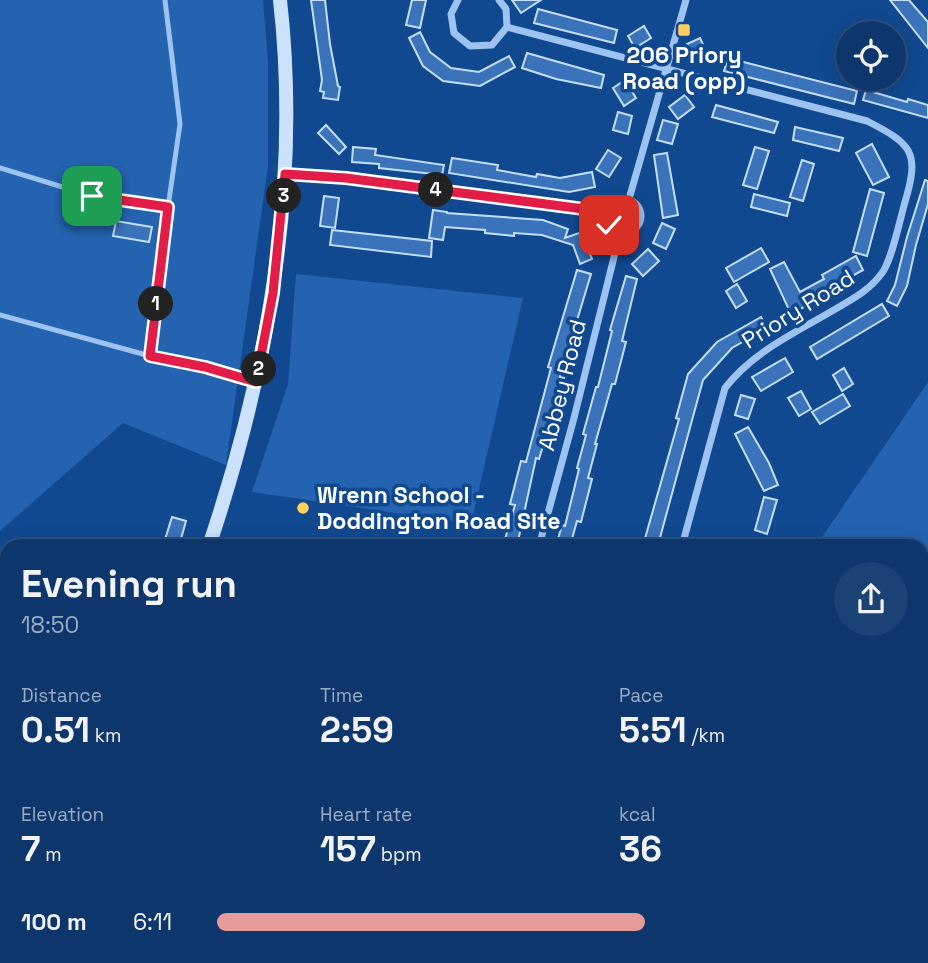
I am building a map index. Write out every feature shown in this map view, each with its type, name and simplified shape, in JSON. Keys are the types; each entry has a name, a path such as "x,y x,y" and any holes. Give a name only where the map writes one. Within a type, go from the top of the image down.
{"street":[{"path":"211,539 240,450 273,293 285,174 287,87 280,0"},
{"path":"458,0 451,14 454,33 470,46 492,45 507,27 506,9 499,0"},
{"path":"620,233 609,225 607,212 610,205 617,200 629,199 686,0"},
{"name":"Priory Road","path":"507,27 867,121 898,137 913,159 912,177 884,271 865,292 764,351 740,369 725,388 684,539"},
{"path":"285,174 346,178 607,212"},
{"name":"Abbey Road","path":"542,539 620,233 631,232 641,220 640,209 629,199"},
{"path":"205,367 256,382"}],"lane":[{"path":"150,356 180,124 165,0"},
{"path":"0,168 92,196 168,207"},
{"path":"0,315 150,356 205,367"}],"shaded area":[{"path":"0,0 263,0 268,63 268,166 226,465 123,423 0,531"},
{"path":"296,274 523,298 471,524 252,492 288,384"},
{"path":"928,382 928,539 821,539"}],"building":[{"path":"311,0 325,0 330,44 340,87 338,100 323,98 324,92 320,91 322,80"},
{"path":"412,0 426,0 420,28 406,25"},
{"path":"512,0 541,0 521,13"},
{"path":"890,0 909,0 928,22 928,48"},
{"path":"538,9 617,30 614,43 534,23"},
{"path":"644,26 651,38 635,48 628,36"},
{"path":"420,32 430,52 451,68 479,72 509,56 515,67 480,86 443,81 423,66 409,38"},
{"path":"700,38 708,56 695,62 687,44"},
{"path":"527,53 604,75 601,88 556,79 522,68"},
{"path":"728,58 836,86 836,91 857,91 854,104 724,71"},
{"path":"625,80 636,98 624,106 613,88"},
{"path":"866,91 907,102 908,99 928,105 928,118 863,100"},
{"path":"685,95 694,107 678,119 669,107"},
{"path":"716,105 778,122 774,133 712,117"},
{"path":"618,112 632,116 628,134 613,130"},
{"path":"663,120 678,124 672,144 657,140"},
{"path":"326,125 346,147 339,154 318,133"},
{"path":"795,127 843,138 839,151 793,140"},
{"path":"872,144 889,177 873,185 856,153"},
{"path":"353,147 376,149 375,155 444,165 442,175 352,162"},
{"path":"755,147 769,151 757,189 743,185"},
{"path":"608,150 621,158 609,177 596,169"},
{"path":"667,153 678,215 663,218 654,155"},
{"path":"452,158 498,165 497,170 536,177 537,174 560,178 592,172 595,187 569,192 449,173"},
{"path":"802,160 814,164 803,201 790,197"},
{"path":"925,180 928,181 928,204 907,286 897,306 887,301 895,285"},
{"path":"870,189 884,193 867,256 853,252"},
{"path":"754,194 790,203 787,216 751,207"},
{"path":"324,196 339,198 335,228 320,226"},
{"path":"433,210 543,220 568,229 565,238 582,232 592,259 580,264 573,245 542,235 514,233 514,236 485,233 485,230 445,227 443,240 429,238"},
{"path":"116,221 152,227 149,242 113,236"},
{"path":"662,223 675,229 666,249 653,243"},
{"path":"332,230 432,241 431,257 330,245"},
{"path":"761,248 769,262 734,282 726,268"},
{"path":"648,249 659,261 643,276 632,264"},
{"path":"856,256 863,270 825,291 827,295 791,314 770,269 784,262 800,292 824,279 822,275"},
{"path":"577,270 591,274 560,377 564,378 539,459 536,458 519,539 505,539 515,505 510,504 521,461 526,462 551,368 548,367"},
{"path":"626,276 637,279 622,341 626,342 595,444 588,478 592,479 581,522 577,521 572,539 558,539 562,525 565,526 586,435 583,434 598,387 612,331 610,330"},
{"path":"737,284 747,301 736,308 726,291"},
{"path":"882,304 889,316 817,359 810,347"},
{"path":"761,317 767,328 732,348 703,380 660,539 645,539 679,419 676,418 688,374 717,342"},
{"path":"785,358 793,372 761,391 752,377"},
{"path":"844,368 853,384 842,391 833,375"},
{"path":"801,391 811,409 799,416 788,398"},
{"path":"843,394 850,406 820,424 812,412"},
{"path":"741,395 755,399 748,419 735,415"},
{"path":"748,427 769,463 778,485 764,491 735,434"},
{"path":"764,497 777,500 767,534 755,530"},
{"path":"172,517 186,521 181,539 165,539"}],"place":[{"name":"206 Priory Road (opp)","path":"684,30"},
{"name":"Wrenn School - Doddington Road Site","path":"303,508"}],"route":[{"path":"92,196 168,207 150,356 205,367 256,382 273,293 285,174 346,178 607,212 609,225"}]}
